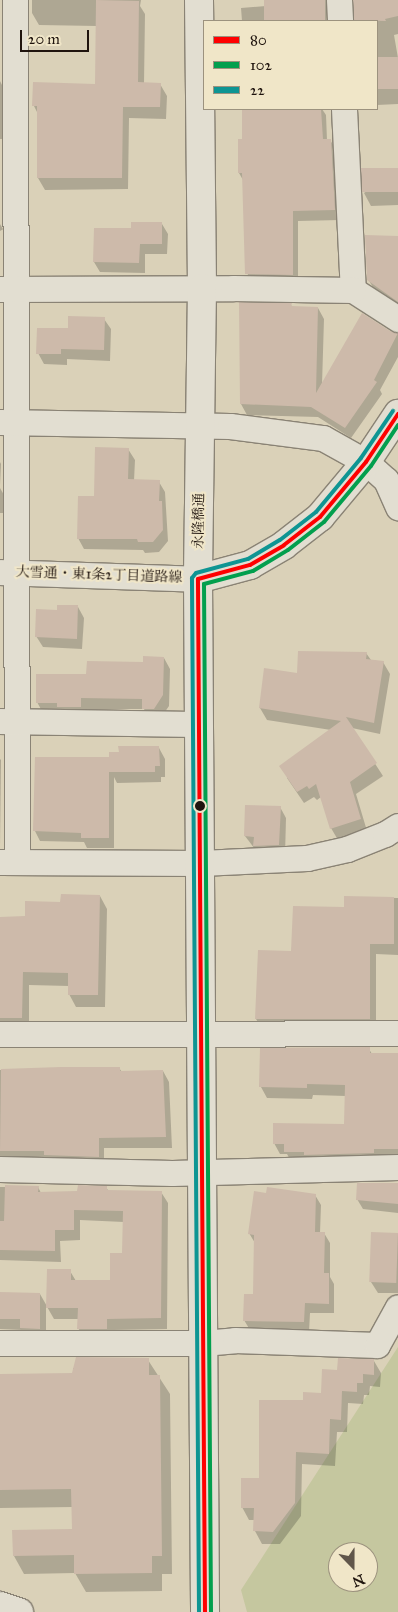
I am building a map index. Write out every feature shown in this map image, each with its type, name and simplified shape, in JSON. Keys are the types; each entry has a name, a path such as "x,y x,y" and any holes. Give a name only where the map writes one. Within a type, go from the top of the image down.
{"street":[{"path":"15,0 7,290 8,862 200,863 307,858 347,849 384,834 398,826"},
{"name":"永隆橋通","path":"200,0 202,426 198,579 205,1612"},
{"path":"339,0 340,20"},
{"path":"344,110 353,290"},
{"path":"7,290 202,288 353,290 398,319"},
{"path":"198,579 250,565 284,545 320,517 366,462 398,414"},
{"path":"8,422 230,426 323,438 366,462 386,480 398,506"},
{"name":"大雪通・東1条2丁目道路線","path":"8,572 198,579"},
{"path":"8,721 199,724"},
{"path":"0,1034 201,1035 234,1032 398,1033"},
{"path":"0,1169 202,1172 398,1167"},
{"path":"0,1343 203,1343 235,1340 377,1344 398,1307"},
{"path":"0,1606 19,1612"}],"green space":[{"path":"398,1347 398,1612 247,1612 241,1590"}],"building":[{"path":"96,0 139,1 138,82 161,83 160,107 123,107 122,178 37,178 37,106 32,106 33,82 95,84"},
{"path":"264,0 325,0 325,20 264,20"},
{"path":"353,0 398,0 398,16 385,19 386,21 354,20"},
{"path":"378,57 398,57 398,89 378,89"},
{"path":"242,110 321,110 323,139 331,139 335,210 293,211 293,275 245,274 242,173 238,173 238,139 242,139"},
{"path":"361,168 398,168 398,192 361,192"},
{"path":"131,222 162,222 162,244 140,244 139,263 93,262 94,228 131,228"},
{"path":"365,235 398,236 398,302 367,280"},
{"path":"239,302 292,303 291,306 318,307 316,393 362,313 390,331 398,333 374,380 377,382 345,428 311,407 240,404"},
{"path":"68,316 105,317 104,350 61,349 61,354 36,354 37,328 68,328"},
{"path":"95,447 129,448 128,479 160,480 159,501 162,501 163,530 153,542 138,542 137,539 77,539 78,496 94,496"},
{"path":"57,605 78,605 77,639 35,637 36,609 57,610"},
{"path":"298,651 367,652 366,659 384,661 374,723 346,717 377,763 350,782 361,819 330,829 316,784 309,789 307,786 297,792 279,766 341,721 259,708 264,668 297,673"},
{"path":"143,656 164,657 163,695 154,709 142,709 142,699 81,698 81,707 57,707 57,703 36,703 36,674 86,674 87,661 143,662"},
{"path":"118,746 159,746 160,766 155,766 155,772 109,772 109,752 119,752"},
{"path":"35,757 109,757 109,838 81,838 81,833 33,831"},
{"path":"245,805 281,806 279,845 253,846 254,837 244,836"},
{"path":"61,894 100,895 98,995 68,995 68,973 23,972 22,1018 0,1018 0,917 25,916 25,901 60,902"},
{"path":"344,896 394,897 394,944 370,944 370,1019 255,1019 258,950 291,951 293,906 344,907"},
{"path":"370,1047 370,1053 398,1053 398,1149 374,1149 374,1153 304,1155 304,1152 284,1152 284,1144 273,1144 273,1123 344,1124 345,1085 307,1084 307,1088 259,1087 260,1048"},
{"path":"120,1067 120,1071 163,1070 166,1137 99,1138 99,1157 44,1155 44,1151 0,1151 1,1069"},
{"path":"357,1183 398,1183 398,1204 356,1200"},
{"path":"5,1185 39,1186 38,1192 77,1191 78,1185 107,1186 107,1190 162,1191 161,1318 107,1319 107,1329 77,1329 78,1308 46,1308 47,1269 71,1269 71,1280 110,1280 110,1253 122,1253 123,1211 74,1210 74,1230 55,1230 55,1251 0,1250 0,1221 4,1221"},
{"path":"267,1187 316,1194 315,1232 325,1232 324,1273 329,1273 329,1304 305,1303 304,1322 243,1321 244,1294 253,1294 254,1235 248,1234 254,1191 266,1193"},
{"path":"371,1232 398,1233 396,1283 369,1282"},
{"path":"0,1292 40,1293 40,1329 20,1328 20,1319 0,1319"},
{"path":"76,1357 149,1358 149,1375 160,1375 162,1556 152,1556 152,1573 74,1574 74,1555 13,1556 12,1530 72,1529 71,1489 0,1490 0,1374 72,1373"},
{"path":"338,1358 374,1359 374,1375 363,1374 363,1383 357,1383 357,1392 342,1391 341,1420 330,1419 329,1454 296,1452 295,1503 273,1532 253,1531 254,1508 241,1508 241,1478 259,1478 259,1400 303,1400 303,1392 321,1393 322,1369 337,1370"}],"transit line":[{"name":"22","path":"199,1612 192,578 196,573 248,559 280,540 316,512 361,458 393,411"},
{"name":"80","path":"205,1612 198,579 250,565 284,545 320,517 366,462 398,414"},
{"name":"102","path":"211,1612 204,584 253,571 288,550 324,522 371,466 398,425"}]}
